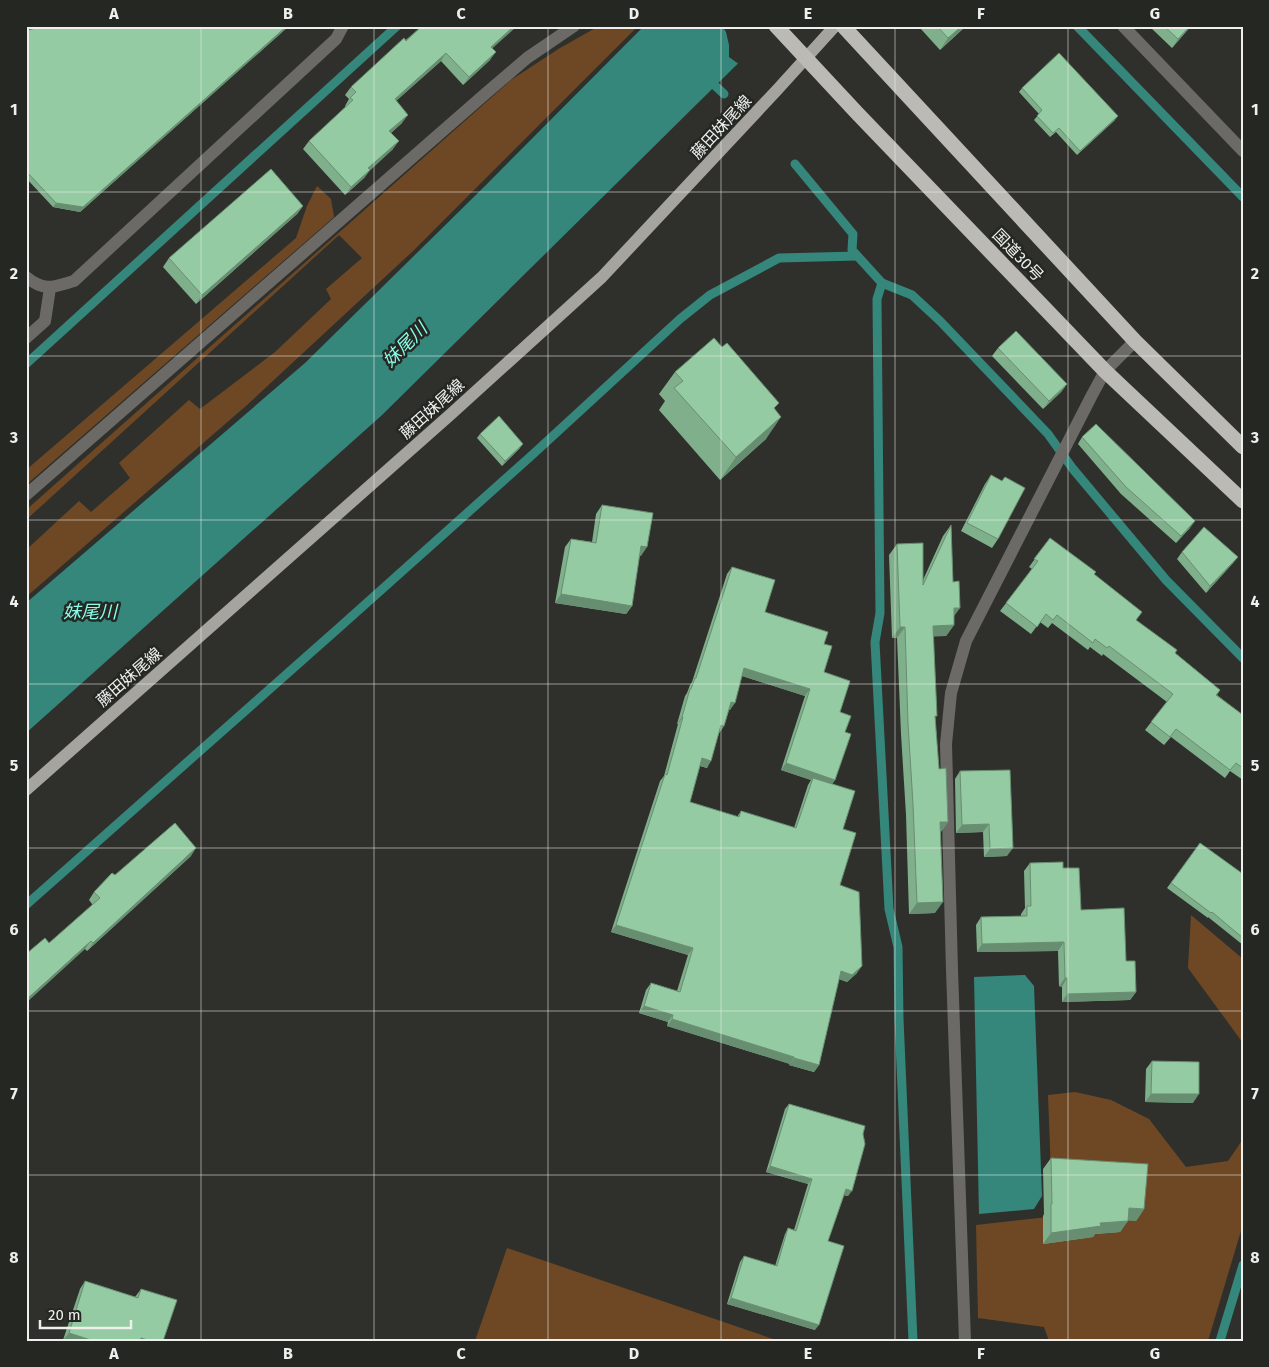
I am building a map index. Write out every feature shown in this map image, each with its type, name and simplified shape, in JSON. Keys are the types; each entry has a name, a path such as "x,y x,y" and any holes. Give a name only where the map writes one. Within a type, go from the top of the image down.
{"highway":[{"name":"国道30号","path":"776,26 1105,371 1243,501"},
{"name":"国道30号","path":"843,26 1136,341 1243,447"}],"main road":[{"name":"藤田妹尾線","path":"26,790 451,414 602,277 835,26"}],"street":[{"path":"26,277 33,282 50,288 74,281 336,40 343,26"},
{"path":"26,494 492,88 528,58 574,26"},
{"path":"1123,26 1243,150"},
{"path":"26,338 45,321 50,288"},
{"path":"965,1341 946,744 951,692 966,641 1068,440 1105,371 1136,341"}],"shaded area":[{"path":"599,26 638,26 413,251 247,405 26,597 26,550 79,501 91,512 130,478 119,463 189,400 200,409 275,352 331,299 326,289 362,258 339,235 26,520 26,510 511,80 560,48"},
{"path":"317,186 331,199 334,217 26,485 26,470 296,238 307,206"},
{"path":"1191,915 1243,959 1243,1043 1188,968"},
{"path":"1075,1092 1111,1100 1149,1119 1186,1167 1228,1161 1243,1139 1243,1224 1208,1341 1049,1341 1044,1327 978,1318 976,1225 1057,1216 1051,1174 1048,1095"},
{"path":"507,1248 779,1341 475,1341"}],"water":[{"name":"妹尾川","path":"644,26 776,26 381,416 26,733 26,603 305,363"},
{"path":"1025,975 1034,986 1042,1196 1034,1209 979,1214 974,977"}],"pier":[{"path":"722,26 778,26 740,65 729,57 729,45 726,32"}],"building":[{"path":"41,26 287,26 83,207 56,203 26,171 26,31"},
{"path":"422,26 514,26 491,47 496,52 469,77 446,53 395,99 408,115 389,131 399,141 368,168 370,170 351,187 309,141 353,100 350,98 356,92 351,87 404,38 406,41"},
{"path":"937,26 962,26 948,38"},
{"path":"1164,26 1190,26 1178,39"},
{"path":"1059,53 1118,116 1080,151 1059,128 1053,133 1037,116 1042,110 1022,88"},
{"path":"271,169 303,206 202,295 169,258"},
{"path":"1016,331 1067,384 1049,401 998,348"},
{"path":"714,338 722,347 727,343 779,403 774,408 781,417 736,457 674,388 683,381 675,372"},
{"path":"499,416 523,444 505,461 480,434"},
{"path":"1096,424 1195,521 1181,536 1126,487 1082,437"},
{"path":"991,475 1002,481 1005,477 1025,488 998,539 967,523"},
{"path":"602,505 653,513 647,547 641,546 632,606 561,594 571,539 596,543"},
{"path":"951,525 953,582 959,581 960,608 954,608 954,625 933,626 937,716 935,716 939,769 946,768 948,822 940,822 943,902 917,903 905,627 900,627 897,544 923,543 923,585"},
{"path":"1204,527 1238,557 1210,586 1182,552"},
{"path":"1050,538 1096,572 1094,574 1142,612 1136,620 1177,650 1175,653 1220,690 1216,695 1243,715 1243,768 1236,763 1230,770 1176,729 1170,737 1151,722 1173,694 1109,646 1107,648 1095,639 1093,643 1057,615 1053,620 1046,614 1037,627 1006,603 1038,561 1034,559"},
{"path":"732,567 775,580 765,612 828,632 824,644 832,646 824,672 850,681 840,712 851,716 845,732 851,734 835,780 786,763 810,689 744,668 735,703 731,702 724,726 721,725 711,761 702,758 690,802 739,817 741,811 796,828 813,778 855,791 843,829 856,833 840,885 859,892 862,966 852,975 841,971 819,1065 672,1019 673,1015 644,1006 651,983 680,992 693,948 616,925 665,774 667,775 690,689 696,678"},
{"path":"1010,770 1013,848 990,849 989,824 962,825 960,771"},
{"path":"175,823 196,848 93,943 91,941 26,1000 26,954 45,938 49,943 100,898 94,892 112,873 115,875"},
{"path":"1200,843 1243,874 1243,938 1212,912 1171,883"},
{"path":"1063,862 1063,868 1079,868 1081,910 1124,908 1126,961 1135,961 1136,992 1067,994 1064,942 982,944 981,917 1027,916 1027,906 1031,906 1030,863"},
{"path":"1152,1061 1199,1062 1199,1094 1151,1094"},
{"path":"789,1104 865,1126 863,1134 865,1144 852,1191 846,1189 828,1241 844,1246 819,1325 731,1298 744,1256 777,1266 788,1228 796,1231 812,1179 770,1166"},
{"path":"1051,1158 1148,1164 1144,1209 1129,1208 1128,1221 1100,1223 1101,1226 1051,1233"},
{"path":"85,1281 138,1298 141,1289 177,1300 163,1341 151,1341 141,1338 140,1341 94,1341 69,1333"}],"waterway":[{"path":"26,364 397,26"},
{"path":"1077,26 1243,197"},
{"path":"708,79 724,94"},
{"path":"795,164 853,234 852,250 882,283 912,295 940,321 1048,434 1073,469 1166,580 1243,658"},
{"path":"26,905 531,456 680,319 710,295 779,258 857,256"},
{"path":"882,283 877,299 880,613 875,642 889,909 898,947 899,1019 913,1341"},
{"path":"1220,1341 1243,1265"}]}
